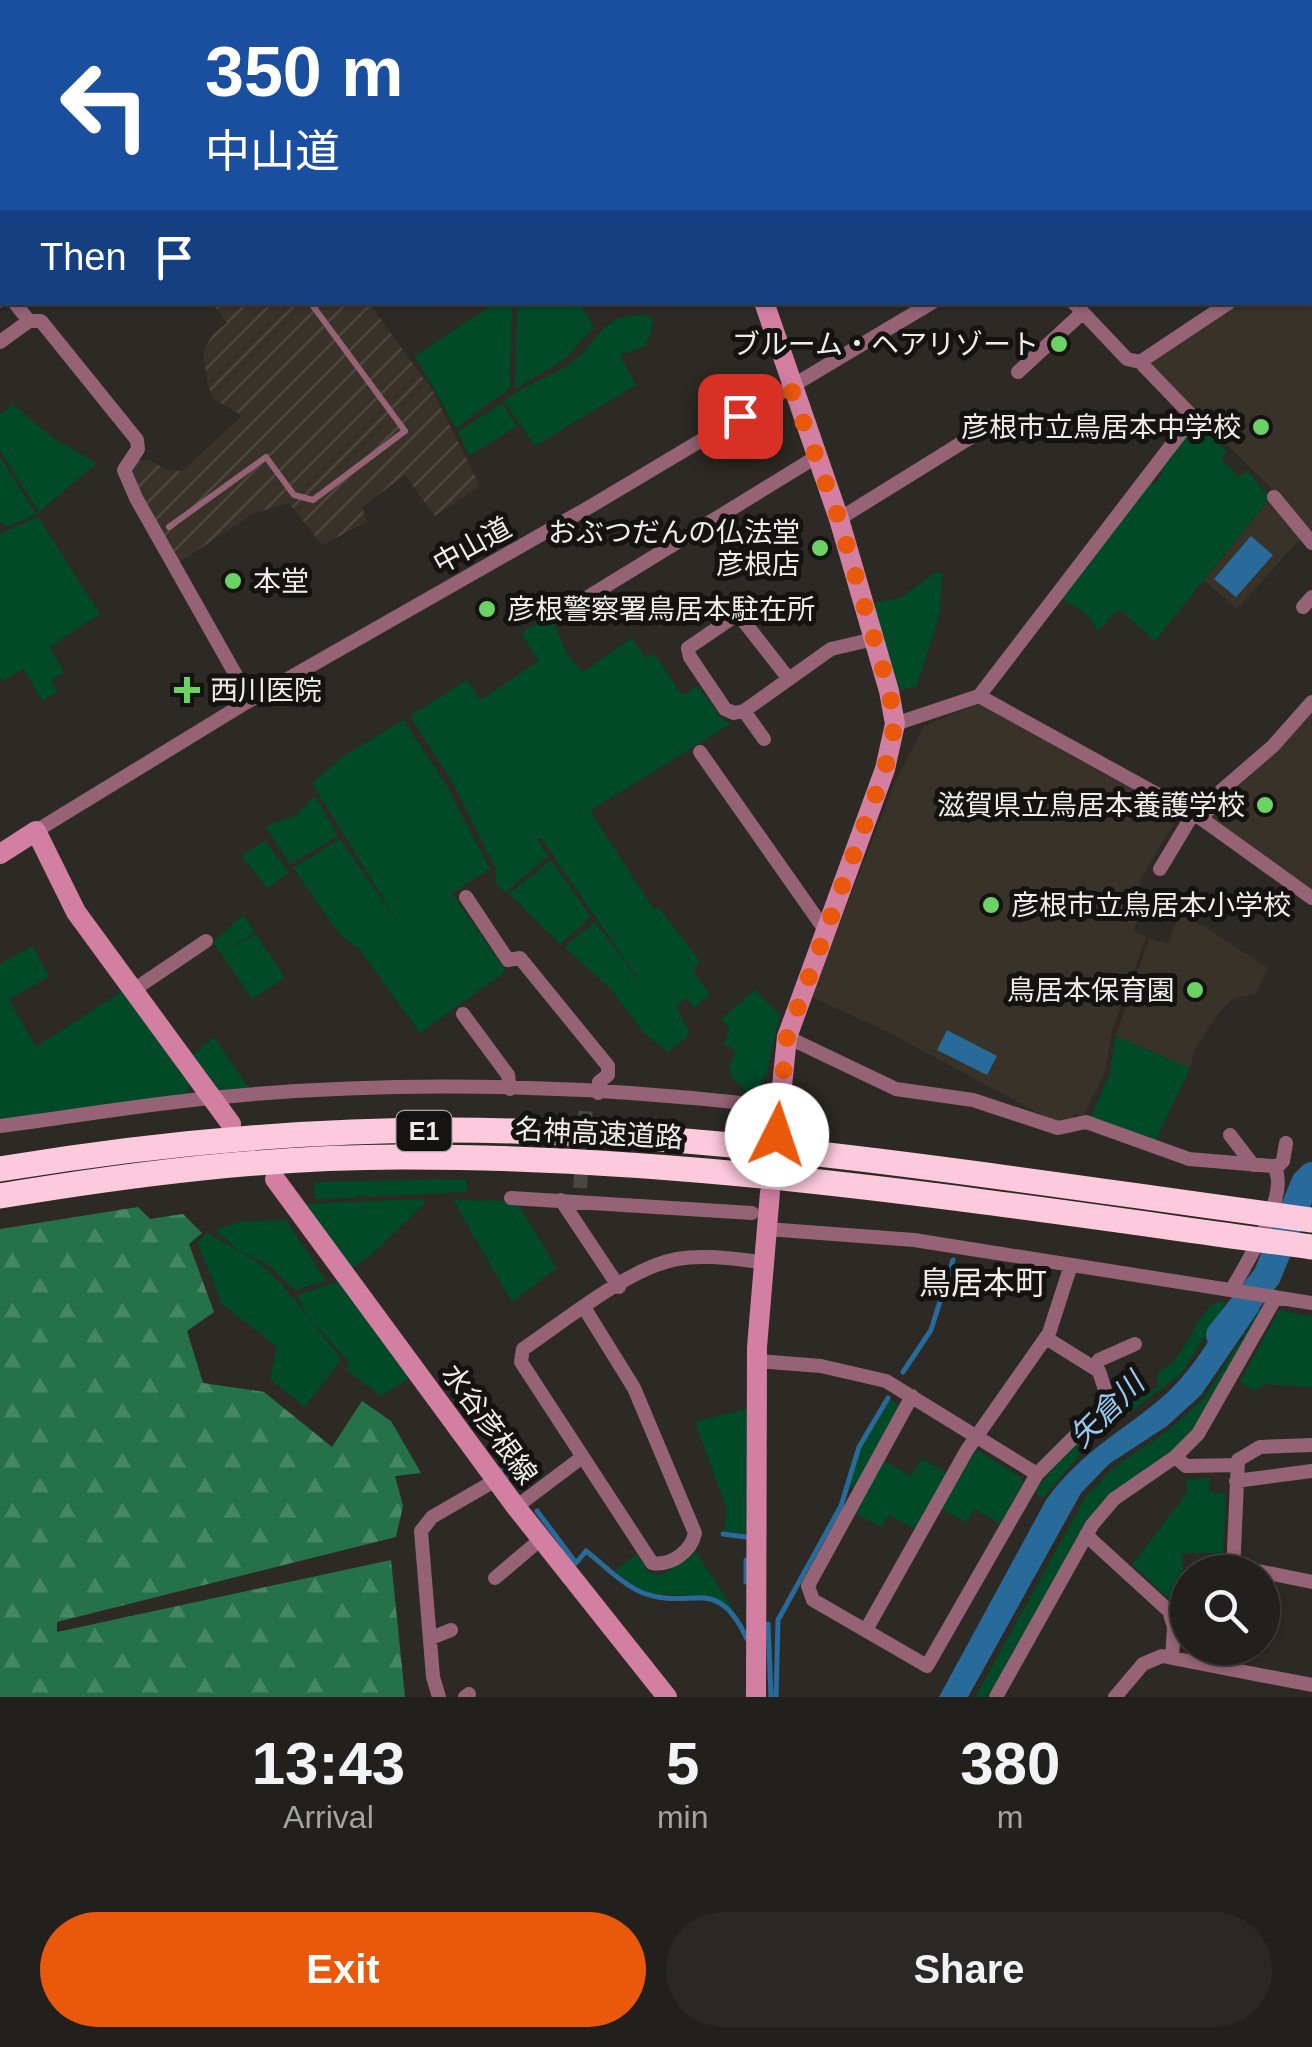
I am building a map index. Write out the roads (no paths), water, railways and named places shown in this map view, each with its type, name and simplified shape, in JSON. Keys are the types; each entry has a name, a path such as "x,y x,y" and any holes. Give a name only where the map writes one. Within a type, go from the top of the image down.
{"highway":[{"name":"名神高速道路","path":"0,1170 186,1143 394,1131 512,1131 736,1146 1312,1220"},
{"name":"名神高速道路","path":"0,1196 118,1178 296,1160 512,1158 753,1173 1311,1247"}],"street":[{"path":"16,305 29,322"},
{"path":"768,305 790,386 839,519 895,724 885,769 787,1037 777,1135"},
{"name":"中山道","path":"36,831 250,700 586,509 929,305"},
{"path":"1140,362 1226,305"},
{"path":"895,724 979,696 1193,418 1140,362 1127,359 1077,308 1018,372"},
{"path":"0,342 29,322 41,321 137,440 138,449 124,470 130,484 250,700"},
{"path":"839,519 976,434"},
{"path":"556,616 816,457"},
{"path":"1274,497 1312,543"},
{"path":"789,678 738,614 688,648 716,696 734,713 744,711 831,650 874,640"},
{"path":"979,696 1198,816 1312,898"},
{"path":"1160,869 1198,816 1274,746 1312,702"},
{"path":"744,711 764,740"},
{"path":"700,752 825,930"},
{"path":"0,854 36,831 76,912 231,1124"},
{"path":"466,897 508,960 520,958 608,1066 608,1075 590,1097"},
{"path":"132,991 206,941"},
{"path":"463,1014 508,1074 510,1089"},
{"path":"787,1037 896,1089 973,1100 1058,1128 1086,1122 1166,1154 1275,1169"},
{"path":"0,1126 211,1098 510,1089 780,1107"},
{"path":"1230,1135 1254,1166"},
{"path":"1275,1169 1283,1161 1286,1143"},
{"path":"1235,1290 1277,1198 1280,1179 1275,1169"},
{"name":"水谷彦根線","path":"274,1179 496,1480 667,1697"},
{"path":"756,1697 757,1361 770,1192"},
{"path":"511,1198 561,1200 580,1194 752,1213"},
{"path":"561,1200 619,1286"},
{"path":"767,1229 914,1240 1312,1303"},
{"path":"584,1309 634,1388 695,1533 688,1550 664,1565 652,1563 581,1458 521,1362 523,1349 619,1286 672,1260 706,1257 762,1262"},
{"path":"866,1630 976,1436 1046,1338 1071,1264"},
{"path":"996,1697 1086,1534 1114,1499 1175,1457 1204,1424 1272,1296"},
{"path":"912,1396 808,1586 813,1600 927,1666 1038,1474 1109,1402 1100,1371 1046,1338"},
{"path":"1094,1368 1099,1360 1135,1344"},
{"path":"757,1361 859,1372 912,1396 1038,1474"},
{"path":"1175,1457 1186,1466 1236,1465 1252,1449 1312,1445"},
{"path":"516,1506 581,1458"},
{"path":"1233,1555 1236,1465"},
{"path":"1236,1482 1312,1472"},
{"path":"439,1697 421,1531 432,1517 496,1480"},
{"path":"1086,1534 1170,1614"},
{"path":"495,1578 541,1539"},
{"path":"1280,1577 1312,1582"},
{"path":"431,1638 452,1630"},
{"path":"1115,1697 1143,1664 1170,1657"},
{"path":"1212,1665 1312,1685"}],"lane":[{"path":"169,527 266,457 294,495 313,500 404,431 312,305"}],"water":[{"path":"1251,536 1273,555 1236,597 1214,579"},
{"path":"947,1030 997,1056 987,1075 937,1050"},
{"path":"1230,1305 1260,1309 1201,1395 1167,1426 1109,1464 1081,1493 968,1697 939,1697 1046,1500 1089,1453 1177,1383"}],"waterway":[{"name":"矢倉川","path":"1220,1335 1267,1276 1305,1183 1312,1176"},
{"path":"903,1372 931,1330 953,1260"},
{"path":"776,1697 778,1620 841,1506 859,1447 888,1398"},
{"path":"502,1467 514,1482"},
{"path":"537,1511 576,1563 586,1551 643,1593 714,1600 725,1606 747,1639"},
{"path":"723,1534 746,1537"},
{"path":"746,1560 746,1582"},
{"path":"768,1624 771,1697"}],"tunnel":[{"path":"580,1188 586,1106"}],"place":[{"name":"ブルーム・ヘアリゾート","path":"1059,344"},
{"name":"彦根市立鳥居本中学校","path":"1261,427"},
{"name":"おぶつだんの仏法堂 彦根店","path":"820,548"},
{"name":"本堂","path":"233,581"},
{"name":"彦根警察署鳥居本駐在所","path":"487,609"},
{"name":"西川医院","path":"187,690"},
{"name":"滋賀県立鳥居本養護学校","path":"1265,805"},
{"name":"彦根市立鳥居本小学校","path":"991,905"},
{"name":"鳥居本保育園","path":"1195,990"}],"district":[{"name":"鳥居本町","path":"983,1283"}]}
